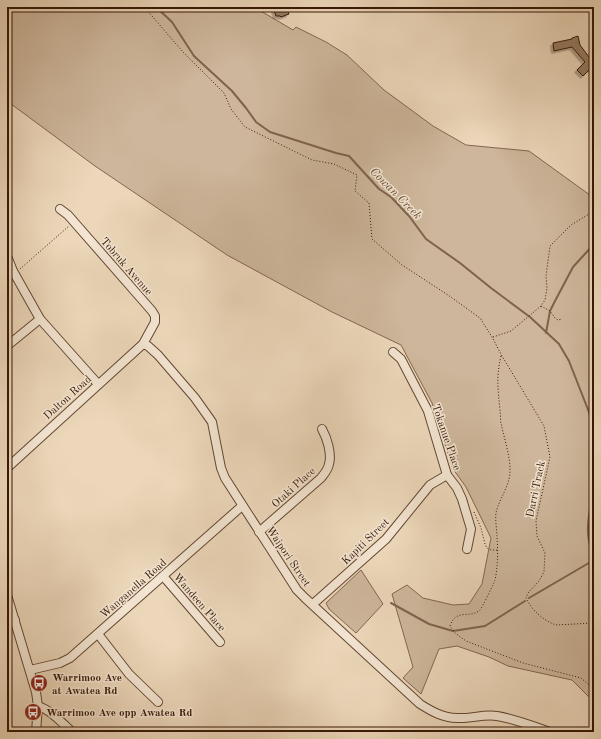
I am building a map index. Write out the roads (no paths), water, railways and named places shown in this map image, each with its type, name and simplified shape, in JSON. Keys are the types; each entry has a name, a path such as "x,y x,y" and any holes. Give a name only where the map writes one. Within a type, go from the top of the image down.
{"street":[{"name":"Tobruk Avenue","path":"60,209 68,215 152,311 155,316 155,322 143,344"},
{"path":"7,256 15,274 40,319 98,384"},
{"path":"7,346 40,319"},
{"name":"Dalton Road","path":"7,468 143,344"},
{"name":"Waipori Street","path":"143,344 158,354 195,398 212,422 221,468 225,478 297,590 420,704 432,711 444,716 456,718 487,715 497,716 532,725 550,732"},
{"name":"Tokanue Place","path":"393,352 401,359 428,411 447,475 457,488 462,499 471,529 467,550"},
{"name":"Otaki Place","path":"259,532 326,472 330,458 326,438 322,429"},
{"name":"Kapiti Street","path":"312,604 386,539 430,485 447,475"},
{"name":"Wanganella Road","path":"30,670 60,663 70,658 242,506"},
{"name":"Wandeen Place","path":"162,576 220,642"},
{"path":"7,595 11,622 30,670 36,692 38,706 36,732"},
{"path":"98,634 129,674 158,702"},
{"path":"38,706 42,707 53,715 72,732"}],"waterway":[{"name":"Cowan Creek","path":"156,7 172,22 194,56 232,91 256,122 270,132 349,156 379,189 391,197 409,216 426,239 460,263 530,317 559,344 569,361 594,425"},
{"path":"546,333 550,311 573,267 594,244"},
{"name":"Cowan Creek","path":"594,491 588,523 588,536 594,560"},
{"path":"529,598 594,560"},
{"path":"391,603 429,624 453,631 485,626 525,601"}],"place":[{"name":"Warrimoo Ave at Awatea Rd","path":"39,683"},
{"name":"Warrimoo Ave opp Awatea Rd","path":"33,712"}]}
